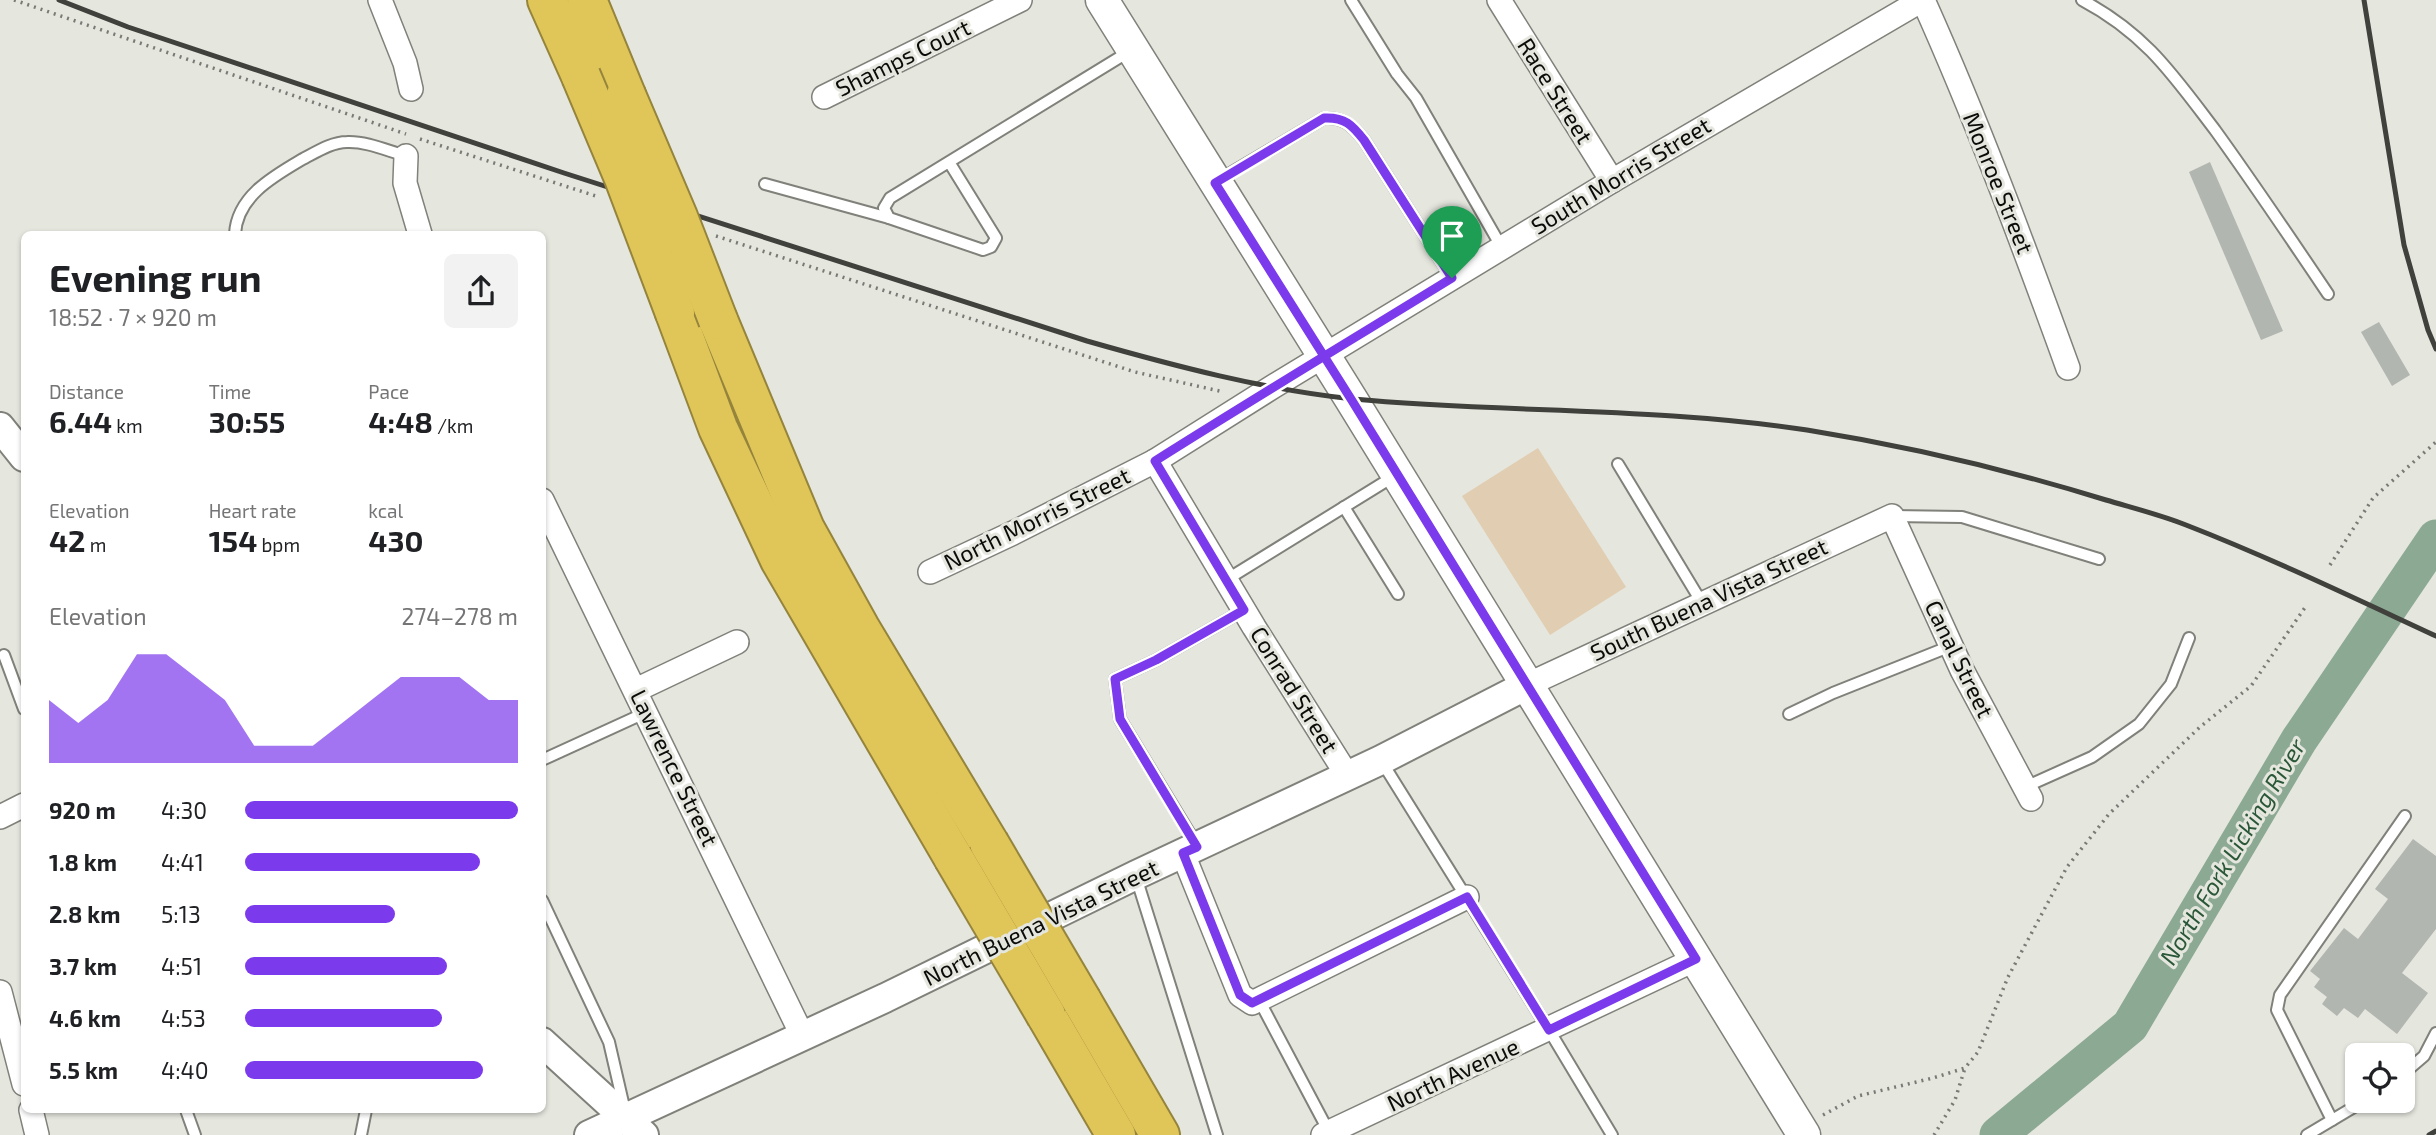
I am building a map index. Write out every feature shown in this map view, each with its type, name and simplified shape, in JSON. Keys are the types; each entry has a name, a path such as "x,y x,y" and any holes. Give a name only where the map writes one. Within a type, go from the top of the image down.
{"highway":[{"path":"547,0 624,178 718,428 780,560 843,672 1116,1135"},
{"path":"587,0 805,529 860,628 1160,1135"}],"main road":[{"path":"1102,0 1696,959 1799,1133"}],"street":[{"path":"380,0 405,63 411,89"},
{"name":"Shamps Court","path":"824,97 1020,0"},
{"name":"Race Street","path":"1499,0 1612,181"},
{"name":"South Morris Street","path":"1323,357 1612,181 1922,0"},
{"name":"Monroe Street","path":"1922,0 2027,257 2068,368"},
{"path":"406,156 405,183 419,231"},
{"name":"North Morris Street","path":"930,572 1155,461 1323,357"},
{"path":"0,427 21,453"},
{"name":"Conrad Street","path":"1155,461 1347,775"},
{"name":"Lawrence Street","path":"546,508 803,1037"},
{"name":"South Buena Vista Street","path":"1527,685 1892,516"},
{"name":"Canal Street","path":"1892,516 1951,646 2028,793"},
{"path":"636,690 737,642"},
{"name":"North Buena Vista Street","path":"589,1135 635,1126 803,1037 1061,914 1136,875 1381,760 1527,685"},
{"path":"0,817 21,806"},
{"path":"1190,850 1240,995 1252,1003 1467,897"},
{"name":"North Avenue","path":"1326,1134 1696,959"},
{"path":"0,992 21,1072"},
{"path":"546,1046 635,1126"},
{"path":"32,1113 37,1135"}],"lane":[{"path":"1351,0 1397,75 1416,98 1502,248"},
{"path":"2082,0 2113,16 2161,60 2256,185 2328,294"},
{"path":"889,218 884,208 890,198 1132,49"},
{"path":"1215,183 1324,118 1338,117 1350,123 1364,140 1452,278"},
{"path":"235,231 242,210 256,191 314,153 348,142 406,156"},
{"path":"765,184 889,218 983,250 992,247 996,238 949,162"},
{"path":"1618,464 1702,603"},
{"path":"1226,580 1397,474"},
{"path":"1345,507 1398,594"},
{"path":"1892,516 1962,517 2099,559"},
{"path":"1190,850 1120,719 1115,679 1156,660 1244,610"},
{"path":"2028,793 2092,757 2140,724 2171,684 2189,638"},
{"path":"1789,714 1833,693 1951,646"},
{"path":"4,655 21,701"},
{"path":"546,758 647,712"},
{"path":"1381,760 1612,1135"},
{"path":"2332,1120 2277,1010 2280,995 2405,817"},
{"path":"1136,875 1217,1135"},
{"path":"546,908 609,1042 635,1126"},
{"path":"1259,1000 1326,1134"},
{"path":"2415,1064 2424,1056 2436,1032"},
{"path":"2307,1135 2345,1112"},
{"path":"187,1113 195,1135"},
{"path":"360,1135 365,1113"}],"path":[{"path":"2330,565 2373,498 2436,442"},
{"path":"1934,1135 1955,1100 1965,1068 1978,1052 2008,976 2067,867 2109,814 2200,727 2251,686 2306,606"},
{"path":"1799,1133 1829,1111 1858,1096 1965,1068"}],"shaded area":[{"path":"1538,448 1626,587 1550,635 1462,496"}],"building":[{"path":"2210,162 2283,331 2261,340 2189,172"},
{"path":"2379,322 2410,375 2392,386 2361,332"},
{"path":"2413,839 2436,856 2436,929 2402,973 2428,993 2397,1034 2365,1009 2358,1018 2344,1008 2337,1016 2322,1004 2327,997 2314,987 2320,979 2310,971 2344,928 2358,939 2388,899 2375,889"}],"waterway":[{"name":"North Fork Licking River","path":"1998,1135 2130,1026 2299,740 2436,538"}],"railway":[{"path":"59,0 128,27 564,173 1087,341 1152,359 1286,390 1353,399 1694,417 1807,430 1920,451 2032,479 2176,521 2281,565 2436,636"},
{"path":"2364,0 2404,245 2436,349"},
{"path":"2429,1135 2436,1131"}],"route":[{"path":"1452,278 1323,357 1273,386 1155,461 1244,610 1156,660 1115,679 1120,719 1197,847 1183,853 1240,995 1252,1003 1467,897 1549,1030 1696,959 1351,399 1323,357 1215,183 1324,118 1338,117 1350,123 1364,140 1452,278"}]}
